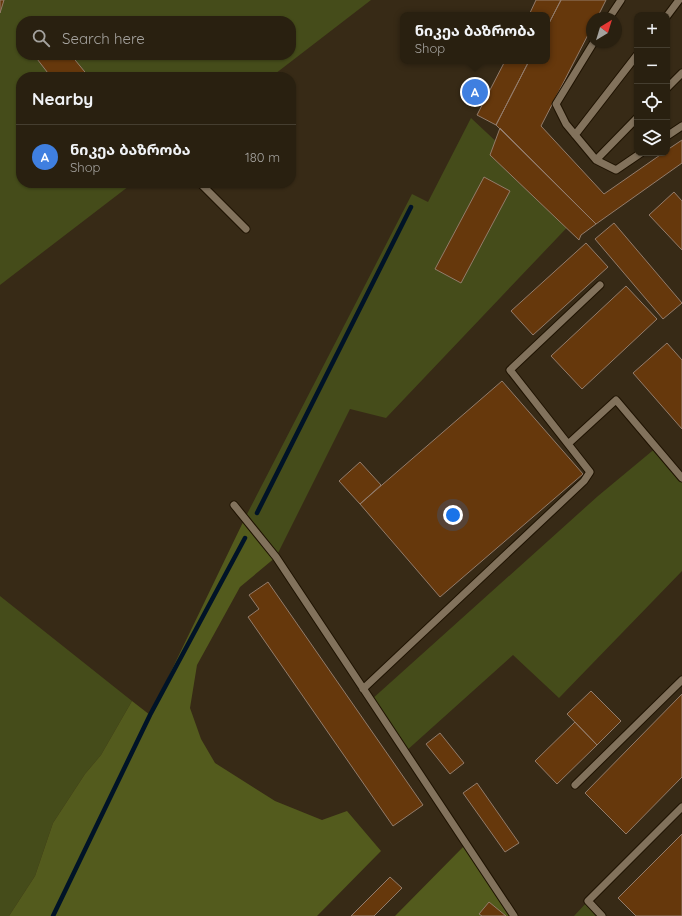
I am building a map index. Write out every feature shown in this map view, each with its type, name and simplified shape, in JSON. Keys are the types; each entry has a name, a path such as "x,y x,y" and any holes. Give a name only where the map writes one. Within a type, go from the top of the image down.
{"lane":[{"path":"613,12 620,0"},
{"path":"670,12 679,0"},
{"path":"590,48 556,104 566,124 596,160 616,170 637,156"},
{"path":"575,135 634,59"},
{"path":"670,85 682,73"},
{"path":"596,160 635,120"},
{"path":"670,134 682,126"},
{"path":"205,188 246,229"},
{"path":"363,689 584,481 590,472 510,370 600,285"},
{"path":"568,444 616,400 682,478"},
{"path":"234,505 276,557 514,916"},
{"path":"575,785 682,680"},
{"path":"602,916 588,901 682,807"}],"green space":[{"path":"0,0 371,0 296,58 296,16 16,16 16,60 293,60 277,72 16,72 16,188 126,188 0,285"},
{"path":"471,118 577,217 386,418 350,409 276,557 245,518 412,194 428,202"},
{"path":"657,447 682,478 682,571 559,698 513,655 405,752 371,700 598,496"},
{"path":"245,518 276,557 240,587 197,665 190,708 201,739 215,763 275,801 322,820 347,811 381,851 317,916 9,916 35,876 53,823 85,774 101,755 132,701 150,715"},
{"path":"0,596 132,701 101,755 85,774 53,823 35,876 9,916 0,916"},
{"path":"466,844 514,916 395,916"},
{"path":"588,901 602,916 574,916"}],"building":[{"path":"0,0 4,0 0,13"},
{"path":"536,0 561,0 550,21 550,12 530,12"},
{"path":"561,0 606,0 600,12 586,12 586,39 541,126 604,194 659,156 670,156 670,148 682,140 682,163 596,224 496,125 527,64 550,64 550,21"},
{"path":"38,60 75,60 85,72 47,72"},
{"path":"503,64 527,64 496,125 477,115"},
{"path":"500,128 596,224 581,235 579,240 490,155"},
{"path":"484,177 510,191 461,283 435,269"},
{"path":"674,192 682,201 682,250 649,215"},
{"path":"614,223 682,303 663,319 595,239"},
{"path":"586,243 608,267 533,335 511,311"},
{"path":"626,286 657,319 582,389 551,356"},
{"path":"667,343 682,360 682,429 633,373"},
{"path":"502,381 583,474 440,597 360,504"},
{"path":"360,462 381,485 360,504 339,481"},
{"path":"268,582 423,805 393,826 248,617 259,609 249,595"},
{"path":"591,691 621,721 597,745 567,714"},
{"path":"682,694 682,777 626,834 585,793"},
{"path":"575,722 597,745 557,784 535,761"},
{"path":"440,733 464,763 450,774 426,744"},
{"path":"477,783 519,843 505,852 463,793"},
{"path":"682,834 682,916 636,916 618,898"},
{"path":"390,877 402,888 374,916 351,916"},
{"path":"489,902 506,916 482,916 479,914"}],"waterway":[{"path":"257,513 411,207"},
{"path":"53,916 150,715 245,538"}],"place":[{"name":"ნიკეა ბაზრობა","path":"475,92"}]}
